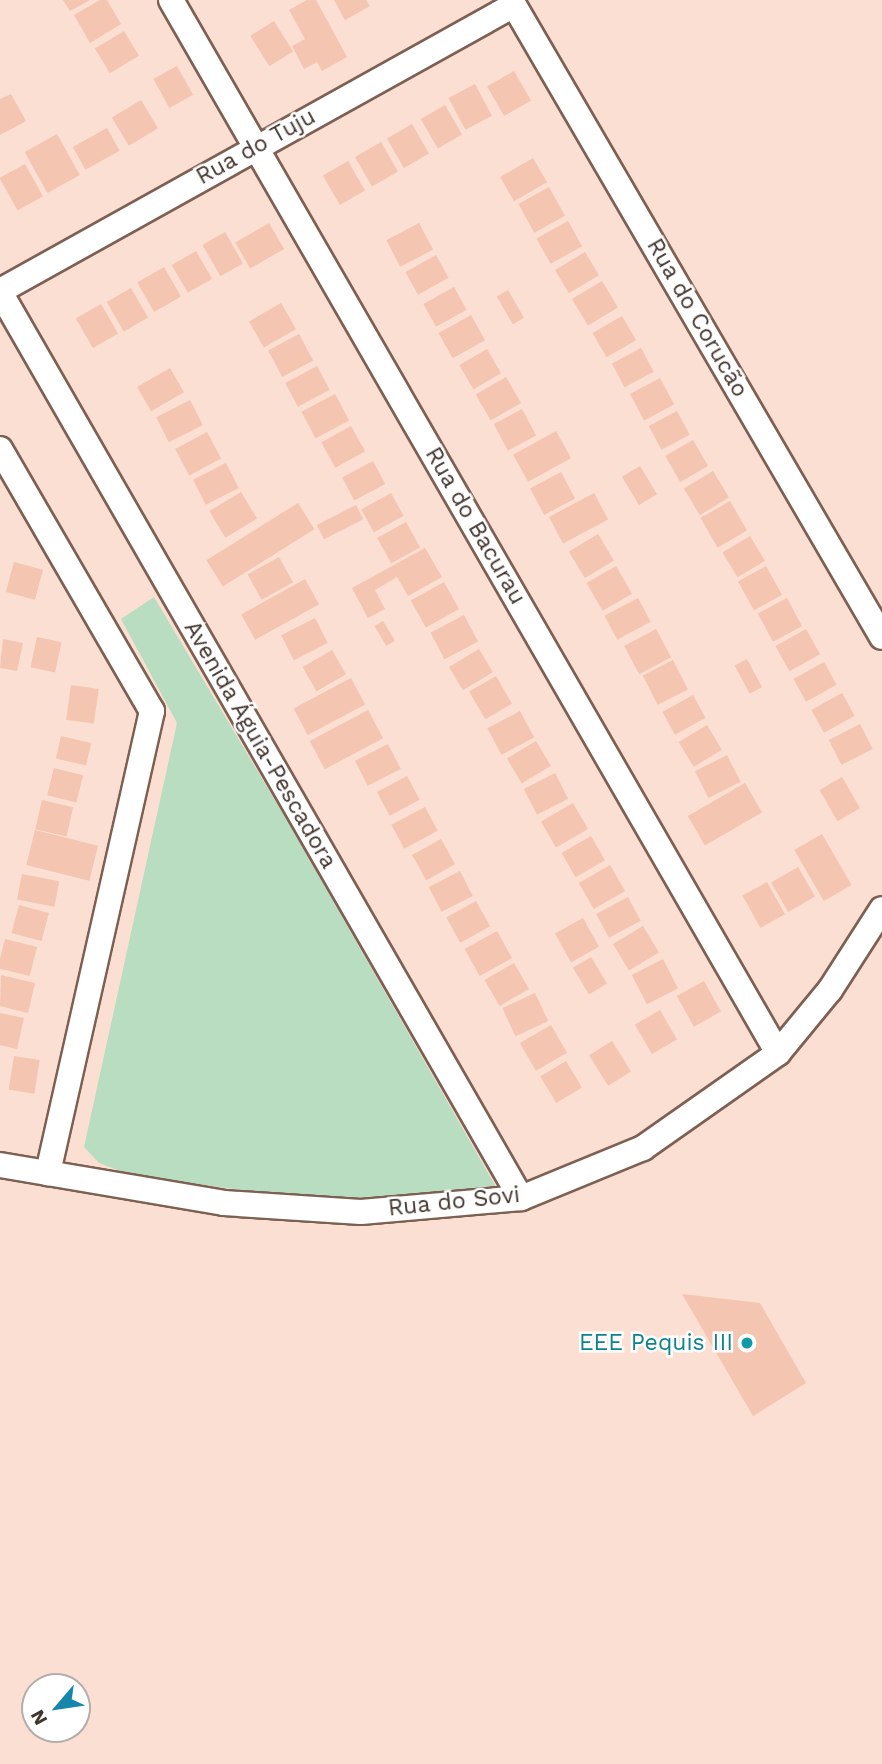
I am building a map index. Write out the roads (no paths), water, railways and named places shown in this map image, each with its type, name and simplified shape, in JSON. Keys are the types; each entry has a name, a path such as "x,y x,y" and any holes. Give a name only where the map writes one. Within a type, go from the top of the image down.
{"street":[{"name":"Rua do Bacurau","path":"171,0 778,1053"},
{"name":"Rua do Tuju","path":"0,292 512,2"},
{"name":"Rua do Corucão","path":"512,2 882,637"},
{"name":"Avenida Águia-Pescadora","path":"0,292 520,1198"},
{"path":"0,449 152,711 48,1173"},
{"name":"Rua do Sovi","path":"0,1165 224,1203 361,1212 520,1198 643,1148 778,1053 830,990 882,909"}],"place":[{"name":"EEE Pequis III","path":"747,1343"}]}
